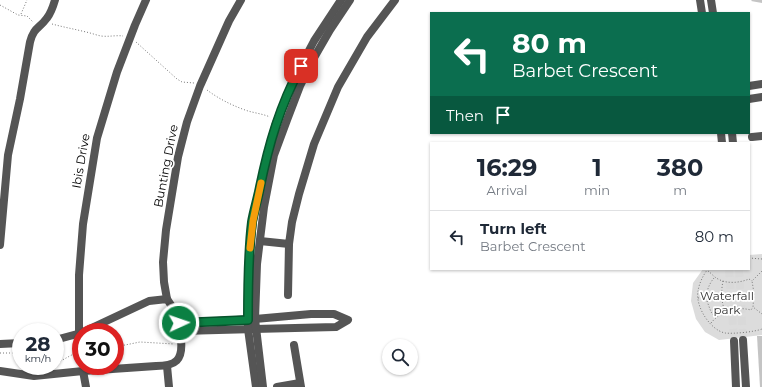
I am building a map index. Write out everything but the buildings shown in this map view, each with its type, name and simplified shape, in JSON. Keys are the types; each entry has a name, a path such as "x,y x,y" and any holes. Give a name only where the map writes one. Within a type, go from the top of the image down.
{"street":[{"path":"0,245 8,155 30,42 38,26 52,11 55,0"},
{"name":"Ibis Drive","path":"81,323 79,275 83,224 97,138 117,72 146,0"},
{"name":"Bunting Drive","path":"167,299 163,262 166,230 178,157 187,122 200,86 229,21 241,0"},
{"path":"263,387 256,329 252,320 248,269 253,221 260,206 274,155 280,122 300,86 312,54 314,42 341,0"},
{"path":"312,54 350,0"},
{"path":"288,295 289,244 292,222 314,144 338,87 367,37 395,0"},
{"path":"700,0 702,12"},
{"path":"711,0 714,12"},
{"path":"750,86 762,84"},
{"path":"750,99 762,97"},
{"path":"752,137 762,136"},
{"path":"256,387 248,329 252,320 260,241 260,206"},
{"path":"260,241 289,244"},
{"path":"102,323 149,301 167,299 175,311 180,327 182,344 182,352 178,359 166,366 124,368"},
{"path":"311,314 334,314 348,320 336,327 256,329 180,327 311,314"},
{"path":"743,340 746,387"},
{"path":"734,341 736,387"},
{"path":"0,344 12,343"},
{"path":"277,387 301,385 294,345"},
{"path":"166,366 169,387"},
{"path":"0,371 34,376 72,372"},
{"path":"84,375 86,387"}],"path":[{"path":"21,15 27,0"},
{"path":"0,5 18,15 27,16 38,26"},
{"path":"45,20 52,24 100,36 119,35 130,38 182,82 192,82 220,99 246,110 266,115 280,122"},
{"path":"750,258 762,259"},
{"path":"752,281 749,279 734,283 724,281 715,277 708,270 700,282 697,292 698,298 704,316 720,331 725,333 755,331 762,329"},
{"path":"752,281 762,271"},
{"path":"706,295 711,281 715,277"},
{"path":"724,281 722,296 725,312"},
{"path":"752,281 754,293 753,307"},
{"path":"698,298 722,296"},
{"path":"707,301 711,312 716,318"},
{"path":"710,323 725,312 737,308 751,310 753,307"},
{"path":"753,307 762,314"},
{"path":"124,345 140,342 182,344"},
{"path":"0,353 12,353"}],"green space":[{"name":"Waterfall park","path":"762,254 762,335 719,340 705,332 696,319 691,301 693,283 702,270 750,270 750,255"}],"tunnel":[{"path":"729,270 734,341"},
{"path":"739,270 743,340"}],"slow traffic":[{"path":"250,248 253,221 261,183"}],"route":[{"path":"179,323 248,320 248,269 253,221 274,129 294,79 301,66"}]}
